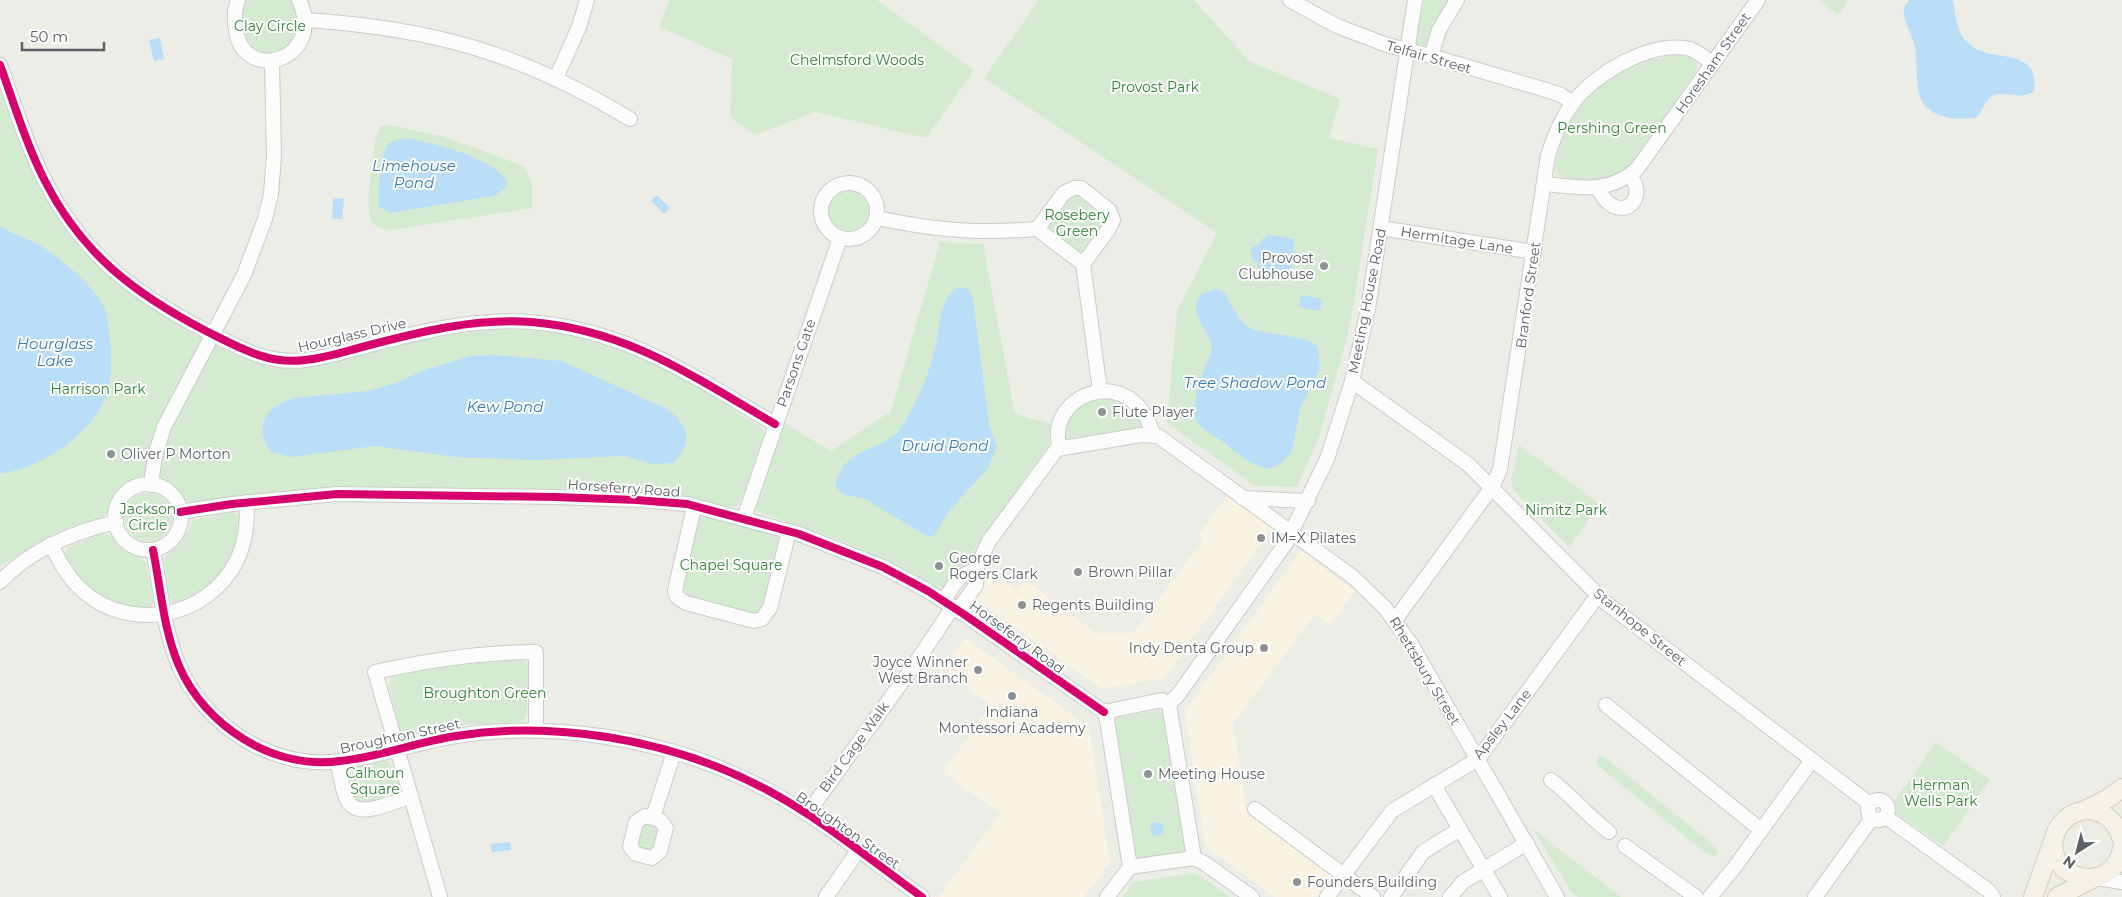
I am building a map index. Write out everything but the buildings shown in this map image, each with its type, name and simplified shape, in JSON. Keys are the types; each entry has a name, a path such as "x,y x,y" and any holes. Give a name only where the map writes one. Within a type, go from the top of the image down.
{"main road":[{"path":"2033,897 2054,838 2065,819 2109,798 2122,788"},
{"path":"2085,810 2100,812 2112,820 2122,840"},
{"path":"2054,838 2054,850 2062,866 2076,877 2095,878"},
{"path":"2057,897 2114,867 2122,849"}],"street":[{"path":"238,0 235,20 239,42 256,58 272,61 288,56 296,48 303,35 305,20 299,0"},
{"path":"556,78 579,27 587,0"},
{"name":"Telfair Street","path":"1290,0 1337,26 1406,52 1431,56 1546,90 1560,95 1573,103"},
{"name":"Meeting House Road","path":"1169,704 1178,695 1244,603 1292,532 1327,459 1352,381 1368,309 1415,0"},
{"path":"1431,56 1439,30 1457,0"},
{"name":"Horesham Street","path":"1544,184 1598,188 1615,183 1630,175 1643,162 1758,0"},
{"path":"305,20 381,26 433,36 500,54 556,78 630,119"},
{"name":"Branford Street","path":"1395,620 1492,486 1504,459 1551,147 1573,103 1605,73 1639,56 1665,50 1687,49 1697,52 1712,63"},
{"path":"150,485 155,456 164,427 244,275 258,240 271,194 274,156 272,61"},
{"name":"Hourglass Drive","path":"0,65 44,179 78,233 107,266 133,288 159,306 260,357 291,361 319,358 421,332 462,325 509,322 562,326 623,341 660,357 775,424"},
{"path":"1598,188 1607,204 1616,208 1626,207 1637,193 1637,185 1630,175"},
{"path":"850,183 856,184 869,191 876,204 877,218 874,225 863,236 856,239 840,238 828,230 822,217 822,203 830,190 836,186 850,183"},
{"path":"1037,229 1069,190 1082,188 1109,210 1113,220 1108,230 1083,264 1100,391"},
{"path":"877,218 942,230 977,232 1037,229 1083,264"},
{"name":"Hermitage Lane","path":"1381,228 1534,252"},
{"name":"Parsons Gate","path":"744,518 840,238"},
{"name":"Stanhope Street","path":"1352,381 1456,454 1492,486 1598,595 1870,804 1876,800 1885,802 1888,807 1879,817"},
{"path":"1100,391 1124,395 1137,404 1149,420 1153,434 1060,448 1057,433 1066,412 1080,399 1100,391"},
{"name":"Rhettsbury Street","path":"1153,434 1353,577 1370,592 1395,620 1557,897"},
{"name":"Bird Cage Walk","path":"807,814 917,661 951,606 976,585 975,571 990,541 1049,460 1060,448"},
{"path":"150,485 170,493 180,512 179,529 173,539 164,546 154,550 143,550 129,544 122,537 116,522 118,503 126,493 138,486 150,485"},
{"name":"Horseferry Road","path":"180,512 247,502 346,494 583,498 670,502 694,507 744,518 789,531 861,557 951,606 1104,712"},
{"path":"1243,498 1308,501"},
{"path":"51,544 72,580 97,602 130,615 177,612 199,602 228,576 243,544 247,502"},
{"path":"694,507 675,590 677,597 686,603 754,620 762,619 770,608 789,531"},
{"path":"0,582 23,562 51,544 79,532 116,522"},
{"name":"Broughton Street","path":"154,550 163,613 168,634 183,675 198,698 220,722 250,743 274,754 302,760 337,762 456,736 536,730 605,737 674,752 770,791 807,814 922,897"},
{"name":"Apsley Lane","path":"1327,897 1387,815 1478,759 1598,595"},
{"path":"440,897 375,672 436,658 500,652 536,652 536,730"},
{"path":"1130,867 1107,720 1104,712 1162,700 1169,704 1194,858"},
{"path":"1606,705 1761,830"},
{"path":"653,817 674,752"},
{"path":"1710,897 1812,760"},
{"path":"337,762 348,802 360,811 370,810 411,796"},
{"path":"1551,780 1572,796 1585,813 1609,832"},
{"path":"1434,785 1500,897"},
{"path":"1255,809 1373,897"},
{"path":"1815,897 1879,817 1989,891 1993,897"},
{"path":"1391,897 1424,852 1460,829"},
{"path":"1450,897 1462,882 1526,843"},
{"path":"1625,846 1696,897"},
{"path":"826,897 858,851"},
{"path":"1107,897 1130,867 1194,858 1252,897"},
{"path":"2095,878 2122,882"}],"shaded area":[{"path":"1227,496 1272,528 1164,678 1102,689 975,599 992,573 1017,591 1026,581 1096,633 1134,633 1203,540 1198,536"},
{"path":"1301,550 1355,591 1331,624 1315,614 1233,724 1247,813 1332,875 1316,897 1275,897 1205,846 1185,711"},
{"path":"965,638 1089,727 1110,862 1084,897 939,897 1000,813 943,772 991,705 942,669"}],"green space":[{"name":"Clay Circle","path":"247,0 290,0 295,9 296,26 293,38 287,47 279,52 270,53 260,52 252,46 246,38 243,26 242,16"},
{"name":"Chelmsford Woods","path":"669,0 877,0 974,70 926,138 816,112 755,135 730,117 732,59 659,27"},
{"name":"Provost Park","path":"1039,0 1194,0 1249,61 1340,99 1329,138 1378,149 1347,338 1319,437 1297,487 1255,486 1167,423 1177,311 1217,233 984,78"},
{"path":"1424,0 1451,0 1428,45 1421,48 1416,43 1416,37"},
{"path":"1818,0 1849,0 1838,15"},
{"name":"Pershing Green","path":"1675,55 1689,55 1697,64 1697,70 1648,142 1631,163 1623,170 1606,178 1591,182 1563,179 1555,170 1562,141 1568,127 1585,102 1595,91 1619,72 1646,61"},
{"name":"Harrison Park","path":"0,86 38,184 59,221 75,243 114,280 135,296 203,338 249,361 286,369 316,366 388,348 452,335 494,330 537,331 592,340 663,366 762,427 764,436 740,504 733,507 631,492 350,487 236,496 192,503 183,499 175,488 164,480 142,476 132,480 115,493 107,513 102,518 72,526 52,535 0,566"},
{"path":"390,125 445,137 524,166 532,183 532,208 391,230 382,229 371,220 369,192 376,136 380,127"},
{"path":"849,190 864,196 870,211 864,226 849,232 834,226 828,211 834,196"},
{"name":"Rosebery Green","path":"1072,194 1078,195 1106,217 1106,223 1082,252 1078,251 1048,227 1048,222"},
{"path":"940,242 983,244 1015,414 1052,424 1048,446 952,580 943,587 934,587 857,547 757,511 756,506 784,423 831,451 891,411"},
{"path":"1103,398 1128,407 1145,427 1066,439 1068,422 1071,416 1087,403"},
{"name":"Nimitz Park","path":"1519,445 1600,504 1569,547 1513,490 1511,480"},
{"name":"Jackson Circle","path":"143,493 153,493 165,500 172,512 172,522 165,534 153,541 143,541 135,537 128,530 124,522 124,512 128,504 135,497"},
{"path":"232,512 240,517 241,520 234,554 214,583 179,605 173,604 170,598 164,561 166,555 181,544 193,520"},
{"name":"Chapel Square","path":"705,516 777,535 780,540 761,612 754,614 685,595 682,585 696,527 701,517"},
{"path":"102,533 113,537 122,549 145,561 154,601 151,609 147,610 111,603 83,584 64,557 70,546"},
{"name":"Broughton Green","path":"523,660 528,665 527,716 523,722 461,725 402,737 388,686 392,677 452,665"},
{"path":"1159,710 1165,715 1186,847 1181,852 1140,859 1133,855 1113,723 1117,717"},
{"name":"Herman Wells Park","path":"1936,742 1990,780 1943,846 1897,814 1895,801"},
{"path":"1600,756 1606,758 1716,847 1718,853 1711,856 1707,854 1602,769 1596,763"},
{"name":"Calhoun Square","path":"387,761 397,775 399,784 397,792 370,802 358,802 354,795 351,779 352,773 360,765"},
{"path":"644,821 661,828 654,852 636,847 639,826"},
{"path":"1533,829 1621,897 1578,897 1572,893"},
{"path":"1196,873 1230,897 1123,897 1133,882"}],"water":[{"path":"1909,0 1953,0 1957,23 1964,39 1977,49 2022,61 2029,67 2034,76 2034,91 2019,96 1995,95 1988,99 1975,118 1949,118 1931,111 1922,102 1919,94 1913,39 1904,12"},
{"path":"160,38 164,59 154,61 149,40"},
{"name":"Limehouse Pond","path":"406,138 445,147 486,163 506,179 507,187 494,196 390,213 379,206 381,164 390,142"},
{"path":"657,195 670,208 664,214 651,201"},
{"path":"333,198 344,199 342,219 332,218"},
{"name":"Hourglass Lake","path":"0,226 49,251 66,264 97,296 107,316 111,360 107,393 91,422 79,435 50,456 34,464 3,473 0,473"},
{"path":"1267,234 1295,239 1293,251 1296,252 1289,276 1261,272 1262,268 1257,267 1258,263 1252,259 1251,248 1261,243 1262,238 1266,239"},
{"name":"Druid Pond","path":"959,287 970,292 974,305 989,424 997,447 988,468 948,512 934,536 929,537 863,498 844,495 835,486 839,474 851,459 884,442 899,431 904,424 920,394 929,369 936,344 941,312 947,298"},
{"name":"Tree Shadow Pond","path":"1215,289 1224,292 1237,316 1249,327 1304,339 1318,347 1320,369 1300,409 1292,451 1283,462 1270,469 1258,466 1241,456 1223,441 1204,429 1198,423 1195,415 1196,396 1212,348 1197,315 1197,301 1201,294"},
{"path":"1301,295 1322,299 1320,311 1299,307"},
{"name":"Kew Pond","path":"494,355 562,361 667,409 680,422 686,434 686,441 680,455 674,463 652,464 625,456 534,460 455,457 376,446 291,457 271,452 265,442 263,425 265,418 276,406 294,398 368,391 470,356"},
{"path":"1154,822 1160,822 1164,829 1160,836 1154,836 1150,832 1150,826"},
{"path":"510,842 511,850 492,852 490,844"}],"cycle path":[{"path":"0,65 38,167 60,207 93,251 134,287 156,302 180,317 242,349 278,360 305,360 447,327 489,322 531,322 566,327 629,345 688,373 775,424"},
{"path":"180,512 232,504 337,494 555,497 687,504 799,534 883,567 928,591 965,615 1104,712"},
{"path":"153,550 169,637 179,666 191,688 224,725 266,751 290,758 315,762 340,761 456,736 513,731 588,734 649,745 691,757 731,772 789,802 828,828 922,897"}],"place":[{"name":"Provost Clubhouse","path":"1324,266"},
{"name":"Flute Player","path":"1102,412"},
{"name":"Oliver P Morton","path":"111,454"},
{"name":"IM=X Pilates","path":"1261,538"},
{"name":"George Rogers Clark","path":"939,566"},
{"name":"Brown Pillar","path":"1078,572"},
{"name":"Regents Building","path":"1022,605"},
{"name":"Indy Denta Group","path":"1264,648"},
{"name":"Joyce Winner West Branch","path":"978,670"},
{"name":"Indiana Montessori Academy","path":"1012,696"},
{"name":"Meeting House","path":"1148,774"},
{"name":"Founders Building","path":"1297,882"}]}
